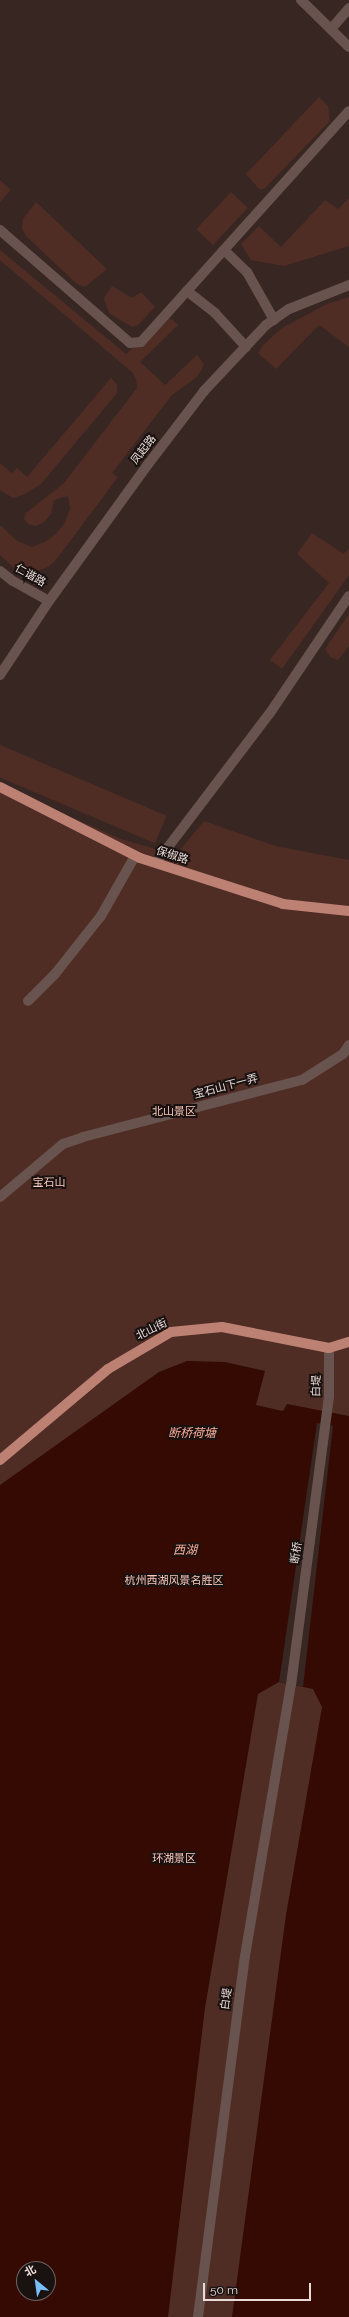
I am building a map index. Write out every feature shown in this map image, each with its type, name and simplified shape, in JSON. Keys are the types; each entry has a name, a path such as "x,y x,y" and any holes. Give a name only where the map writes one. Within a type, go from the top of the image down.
{"main road":[{"name":"保俶路","path":"0,788 135,856 283,904 349,911"},
{"name":"北山街","path":"0,1460 108,1368 170,1332 230,1327 329,1348 349,1342"}],"street":[{"path":"301,0 349,47"},
{"path":"331,29 349,8"},
{"path":"0,230 130,343 141,342 349,111"},
{"path":"224,250 247,272 274,320"},
{"name":"凤起路","path":"0,675 49,601 149,463 204,391 246,346 274,320 289,309 349,285"},
{"path":"187,291 215,313 246,346"},
{"name":"仁谐路","path":"0,571 13,581 49,601"},
{"path":"156,863 270,714 349,596"},
{"path":"28,1000 55,974 101,916 135,856"},
{"name":"宝石山下一弄","path":"0,1197 63,1144 83,1137 302,1080 343,1054 349,1045"},
{"name":"白堤","path":"326,1423 329,1397 329,1348"},
{"name":"断桥","path":"291,1685 326,1423"},
{"name":"白堤","path":"198,2317 245,1956 291,1685"}],"green space":[{"path":"319,97 328,106 330,121 265,188 260,190 246,174"},
{"path":"0,180 11,190 0,202"},
{"path":"231,192 248,208 213,245 196,229"},
{"path":"349,198 349,246 284,266 251,260 241,244 259,226 281,247 325,200 338,209"},
{"path":"36,202 107,269 85,287 77,284 26,236 22,229 23,219"},
{"path":"0,250 126,354 169,317 178,325 140,362 165,385 197,355 204,364 198,376 172,395 112,473 118,477 56,560 48,567 37,571 13,567 0,555 0,525 17,541 32,547 45,542 56,534 64,524 70,509 68,496 54,500 51,514 44,522 36,526 28,524 24,519 26,513 64,483 137,388 136,379 133,373 0,260"},
{"path":"112,286 132,298 141,292 155,307 138,325 132,327 110,314 107,308 104,298"},
{"path":"349,297 349,347 319,325 276,369 258,353 263,345 282,328 327,304"},
{"path":"111,378 117,384 117,393 41,484 23,495 13,498 0,490 0,463 12,473 17,468 27,477"},
{"path":"312,533 344,554 349,548 349,575 282,669 270,660 329,583 297,554"},
{"path":"349,614 349,646 338,660 330,657 325,649"},
{"path":"0,745 167,816 155,843 0,778"},
{"name":"环湖景区","path":"0,786 121,839 176,855 204,821 275,846 349,860 349,2317 0,2317"}],"water":[{"name":"西湖","path":"187,1361 225,1362 265,1371 256,1405 283,1411 287,1404 349,1416 349,2317 232,2317 286,1915 322,1707 313,1689 279,1682 258,1694 205,2008 168,2317 0,2317 0,1485 159,1372"}],"pier":[{"path":"317,1423 333,1426 303,1687 279,1682"}],"park label":[{"name":"北山景区","path":"174,1112"},
{"name":"宝石山","path":"49,1183"},
{"name":"杭州西湖风景名胜区","path":"174,1581"}],"water label":[{"name":"断桥荷塘","path":"192,1434"}]}
